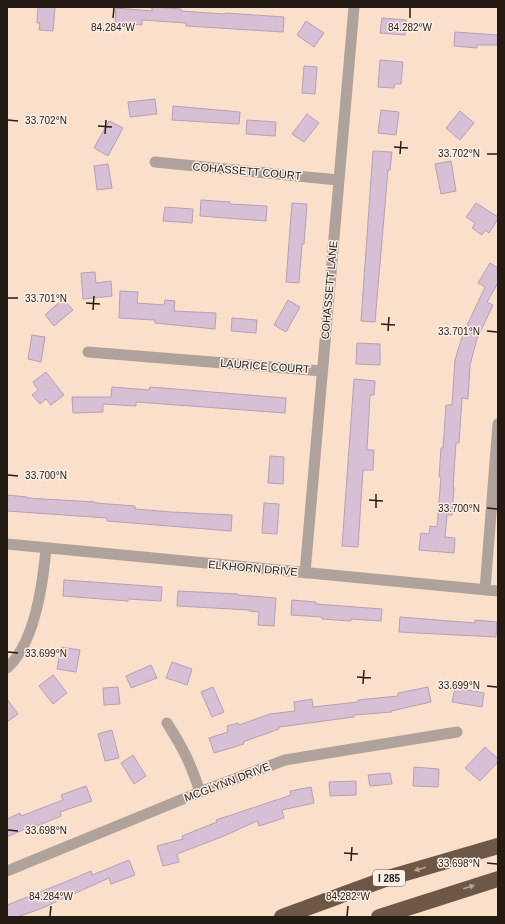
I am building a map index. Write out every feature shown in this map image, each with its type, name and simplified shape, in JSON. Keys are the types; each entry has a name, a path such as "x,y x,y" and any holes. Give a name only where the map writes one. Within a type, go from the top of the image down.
{"highway":[{"name":"I 285","path":"282,917 388,878 498,846"},
{"path":"379,917 498,879"}],"street":[{"name":"COHASSETT LANE","path":"304,573 354,7"},
{"name":"COHASSETT COURT","path":"155,162 338,180"},
{"name":"LAURICE COURT","path":"88,352 322,371"},
{"path":"485,590 498,424"},
{"name":"ELKHORN DRIVE","path":"7,544 498,591"},
{"path":"7,668 22,650 28,636 44,577 46,548"},
{"path":"167,723 189,760 200,792"},
{"name":"MCGLYNN DRIVE","path":"7,870 200,792 286,760 457,732"}],"building":[{"path":"38,7 55,7 53,31 39,30 40,23 37,23"},
{"path":"152,7 181,9 181,11 284,17 283,32 186,26 186,23 142,20 142,25 115,23 116,8 152,11"},
{"path":"382,18 406,20 405,35 380,33"},
{"path":"306,21 324,33 314,47 297,35"},
{"path":"455,32 498,35 498,45 477,45 477,48 454,46"},
{"path":"380,60 403,62 401,84 395,84 394,88 378,87"},
{"path":"304,66 317,67 315,94 302,93"},
{"path":"155,99 157,114 130,117 128,102"},
{"path":"173,106 240,112 239,124 172,120"},
{"path":"381,110 399,112 396,135 378,133"},
{"path":"460,111 474,123 460,140 446,128"},
{"path":"307,114 319,123 304,142 292,134"},
{"path":"247,120 276,122 275,136 246,134"},
{"path":"109,121 123,128 108,156 94,148"},
{"path":"373,151 392,152 390,170 388,170 375,322 361,321"},
{"path":"451,161 456,191 441,194 435,164"},
{"path":"108,164 112,188 97,190 94,166"},
{"path":"201,200 230,202 230,204 267,206 266,221 200,216"},
{"path":"292,203 307,204 299,283 286,282"},
{"path":"476,203 498,217 489,233 485,230 482,235 472,228 475,223 466,217"},
{"path":"165,207 193,209 192,223 163,221"},
{"path":"490,263 498,268 498,283 487,302 493,305 477,339 470,365 468,399 462,398 459,443 456,443 452,515 447,515 445,537 455,538 454,553 419,550 421,533 429,534 430,526 437,527 441,477 439,477 441,448 443,448 446,405 452,405 455,360 463,334 485,287 478,283"},
{"path":"95,272 96,283 111,281 112,296 83,299 81,273"},
{"path":"120,291 138,292 137,303 164,305 165,300 175,301 174,311 216,313 215,329 155,323 155,320 119,318"},
{"path":"63,299 73,310 54,326 45,315"},
{"path":"288,300 300,307 286,332 274,325"},
{"path":"232,318 257,320 256,333 231,331"},
{"path":"32,335 45,337 41,362 28,359"},
{"path":"357,343 380,344 380,365 356,364"},
{"path":"46,372 64,395 51,405 46,399 40,404 32,395 38,390 33,382"},
{"path":"354,379 375,381 374,395 370,395 367,450 374,450 373,470 363,470 358,547 342,546"},
{"path":"112,387 149,390 150,387 286,398 285,413 136,402 136,406 103,404 103,412 73,413 72,397 111,397"},
{"path":"270,456 284,457 283,484 268,483"},
{"path":"7,495 27,498 135,506 135,509 232,515 231,531 107,521 107,518 7,511"},
{"path":"264,503 279,504 277,534 262,533"},
{"path":"64,580 162,587 161,601 128,599 128,601 63,596"},
{"path":"178,591 238,594 276,598 274,626 258,625 259,612 249,610 177,606"},
{"path":"292,600 316,602 316,604 382,609 381,621 351,619 351,621 291,615"},
{"path":"400,617 475,623 475,620 497,622 496,637 399,632"},
{"path":"61,647 80,650 76,672 57,669"},
{"path":"172,662 192,669 187,685 166,678"},
{"path":"151,665 157,678 131,688 126,676"},
{"path":"53,675 67,693 53,704 39,686"},
{"path":"118,687 120,704 104,705 103,688"},
{"path":"213,687 224,712 212,717 201,692"},
{"path":"428,687 431,702 391,711 392,712 354,715 354,717 279,727 279,729 243,742 244,744 214,753 209,738 228,732 227,726 238,723 239,725 270,714 295,711 294,702 312,699 313,707 358,702 358,700 398,696 398,693"},
{"path":"455,688 484,693 482,707 452,702"},
{"path":"7,699 18,714 7,722"},
{"path":"112,730 119,758 105,761 98,734"},
{"path":"485,747 498,759 498,762 480,781 465,768"},
{"path":"133,755 146,776 134,784 121,763"},
{"path":"414,767 439,769 438,787 413,786"},
{"path":"390,773 392,784 370,786 368,775"},
{"path":"356,781 356,795 330,796 329,782"},
{"path":"86,786 92,801 60,812 61,816 37,826 36,824 7,837 7,819 20,813 21,816 63,800 61,795"},
{"path":"311,787 314,803 282,810 284,818 259,826 257,821 224,836 177,854 179,862 163,866 157,846 183,839 182,836 217,822 216,820 291,795 290,791"},
{"path":"129,860 135,875 111,884 109,878 40,909 17,917 7,917 7,905 91,871 92,875"}]}
